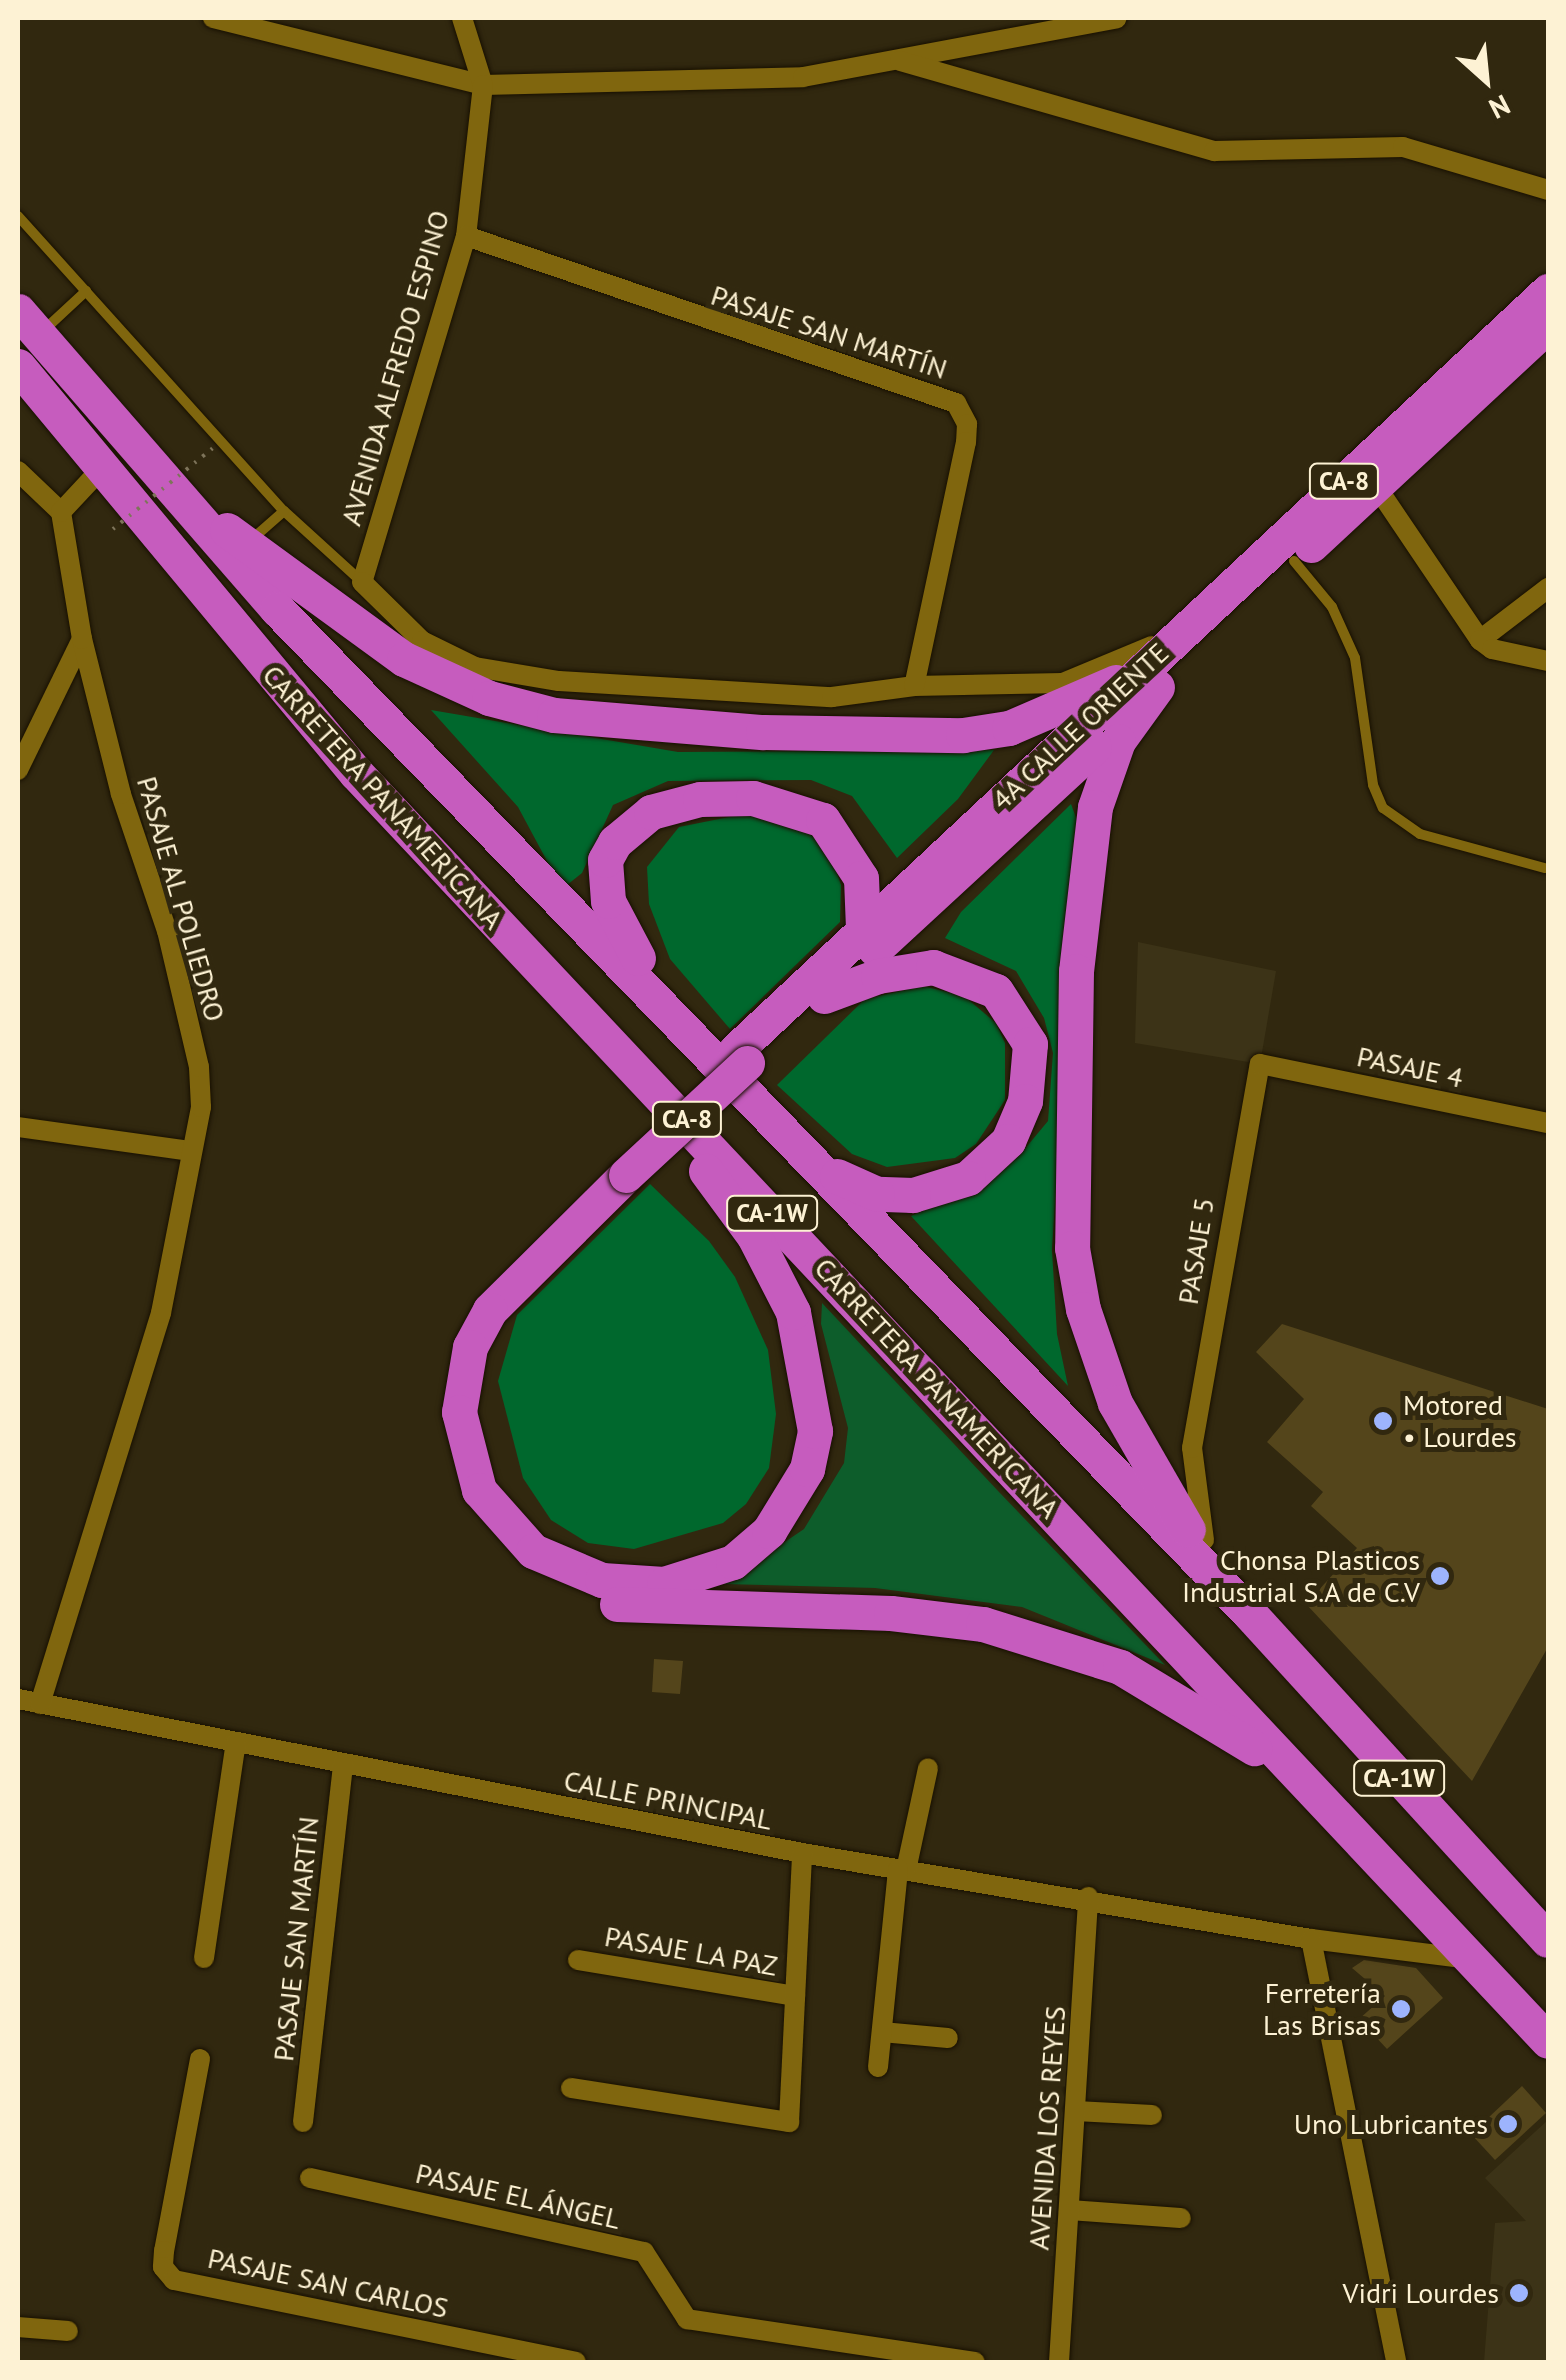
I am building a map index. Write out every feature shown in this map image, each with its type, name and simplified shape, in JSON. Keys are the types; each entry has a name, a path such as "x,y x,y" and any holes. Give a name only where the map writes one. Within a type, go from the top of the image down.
{"highway":[{"name":"4A CALLE ORIENTE","path":"741,1057 824,996 1149,679 1185,628 1548,291"},
{"name":"CARRETERA PANAMERICANA","path":"28,323 171,489 444,785 685,1024 1250,1615 1548,1940"},
{"name":"4A CALLE ORIENTE","path":"620,1169 741,1057 863,928 1149,679 1294,560 1548,325"},
{"name":"CARRETERA PANAMERICANA","path":"24,386 102,468 356,773 1548,2041"},
{"path":"171,489 404,659 489,698 554,715 763,732 963,735 1009,728 1149,679"},
{"path":"1149,679 1103,773 1076,970 1074,1264 1100,1364 1136,1447 1250,1615"},
{"path":"685,1024 616,923 604,882 604,860 614,842 651,812 700,799 753,798 823,820 860,878 863,928"},
{"path":"498,927 754,1236 793,1312 804,1354 814,1431 791,1502 770,1532 733,1562 664,1584 602,1580 533,1551 479,1490 459,1412 470,1348 490,1310 620,1169"},
{"path":"758,1101 830,1174 877,1194 913,1196 956,1183 1008,1142 1024,1101 1030,1044 996,991 932,966 878,976 824,996"},
{"path":"620,1169 502,1268 465,1314 451,1346 443,1419 450,1467 463,1497 498,1544 550,1580 610,1603 891,1613 983,1624 1060,1643 1182,1701 1306,1786"}],"street":[{"path":"213,18 483,85 803,77 1116,18"},
{"path":"462,18 483,85"},
{"path":"896,59 1214,150 1403,147 1548,190"},
{"name":"AVENIDA ALFREDO ESPINO","path":"362,582 466,236 483,85"},
{"name":"PASAJE SAN MARTÍN","path":"466,236 956,403 968,424 966,442 914,686"},
{"path":"18,472 60,512 102,468"},
{"path":"1376,486 1480,640 1492,649 1548,661"},
{"name":"PASAJE AL POLIEDRO","path":"40,1704 161,1313 201,1107 199,1067 167,931 121,794 82,639 60,512"},
{"path":"362,582 422,641 474,666 559,681 832,697 914,686 1064,683 1185,628"},
{"path":"1480,640 1548,588"},
{"path":"18,770 82,639"},
{"name":"PASAJE 4","path":"1260,1064 1548,1124"},
{"name":"PASAJE 5","path":"1205,1552 1192,1448 1260,1064"},
{"path":"18,1127 190,1151"},
{"path":"1136,1447 1164,1461 1192,1448"},
{"name":"CALLE PRINCIPAL","path":"18,1699 802,1852 1088,1897 1311,1939 1471,1960"},
{"path":"204,1958 236,1742"},
{"name":"PASAJE SAN MARTÍN","path":"303,2122 344,1763"},
{"path":"878,2066 902,1869 928,1768"},
{"path":"571,2088 789,2122 802,1852"},
{"name":"AVENIDA LOS REYES","path":"1059,2362 1088,1897"},
{"path":"1311,1939 1396,2362"},
{"name":"PASAJE LA PAZ","path":"578,1960 795,1996"},
{"path":"882,2032 948,2038"},
{"name":"PASAJE SAN CARLOS","path":"200,2059 164,2251 163,2267 174,2280 576,2362"},
{"path":"1076,2111 1152,2115"},
{"name":"PASAJE EL ÁNGEL","path":"310,2178 644,2252 686,2319 975,2362"},
{"path":"1069,2210 1181,2218"},
{"path":"18,2327 68,2332"}],"lane":[{"path":"18,216 284,511 362,582"},
{"path":"28,323 86,291"},
{"path":"246,544 284,511"},
{"path":"1294,560 1332,607 1355,658 1373,785 1383,808 1420,834 1544,868"}],"path":[{"path":"112,529 213,448"}],"shaded area":[{"path":"1138,942 1276,971 1260,1064 1135,1043"},
{"name":"Vidri Lourdes","path":"1548,2120 1548,2362 1484,2362 1495,2223 1526,2221 1485,2178"}],"green space":[{"path":"431,710 678,752 994,750 958,799 897,858 852,796 811,780 668,781 613,805 582,873 562,889 518,807"},
{"path":"1071,804 1079,826 1052,1250 1057,1334 1068,1386 911,1216 980,1186 1018,1157 1048,1121 1053,1053 1044,1018 1016,971 945,938 961,912"},
{"path":"759,811 816,833 830,852 841,885 840,922 730,1029 670,959 649,904 647,867 679,827"},
{"path":"923,986 964,996 996,1023 1005,1043 1005,1100 976,1144 955,1158 887,1167 852,1154 777,1085 865,999"},
{"path":"650,1184 709,1241 735,1277 768,1350 776,1414 769,1468 746,1504 723,1523 634,1549 588,1543 551,1520 523,1478 498,1381 517,1315"},
{"path":"822,1303 1165,1665 1022,1607 875,1588 723,1584 804,1529 844,1463 848,1428 821,1324"}],"building":[{"name":"Chonsa Plasticos Industrial S.A de C.V","path":"1282,1324 1548,1409 1548,1647 1472,1781 1306,1604 1357,1548 1311,1506 1323,1492 1267,1442 1304,1399 1256,1352"},
{"path":"654,1659 683,1661 680,1694 652,1692"},
{"name":"Ferretería Las Brisas","path":"1364,1960 1416,1968 1443,1998 1387,2049 1359,2019 1385,1996 1352,1968"},
{"name":"Uno Lubricantes","path":"1522,2086 1546,2113 1495,2160 1471,2134"}],"place":[{"name":"Motored • Lourdes","path":"1383,1421"},
{"name":"Chonsa Plasticos Industrial S.A de C.V","path":"1440,1576"},
{"name":"Ferretería Las Brisas","path":"1401,2009"},
{"name":"Uno Lubricantes","path":"1508,2124"},
{"name":"Vidri Lourdes","path":"1519,2293"}]}
